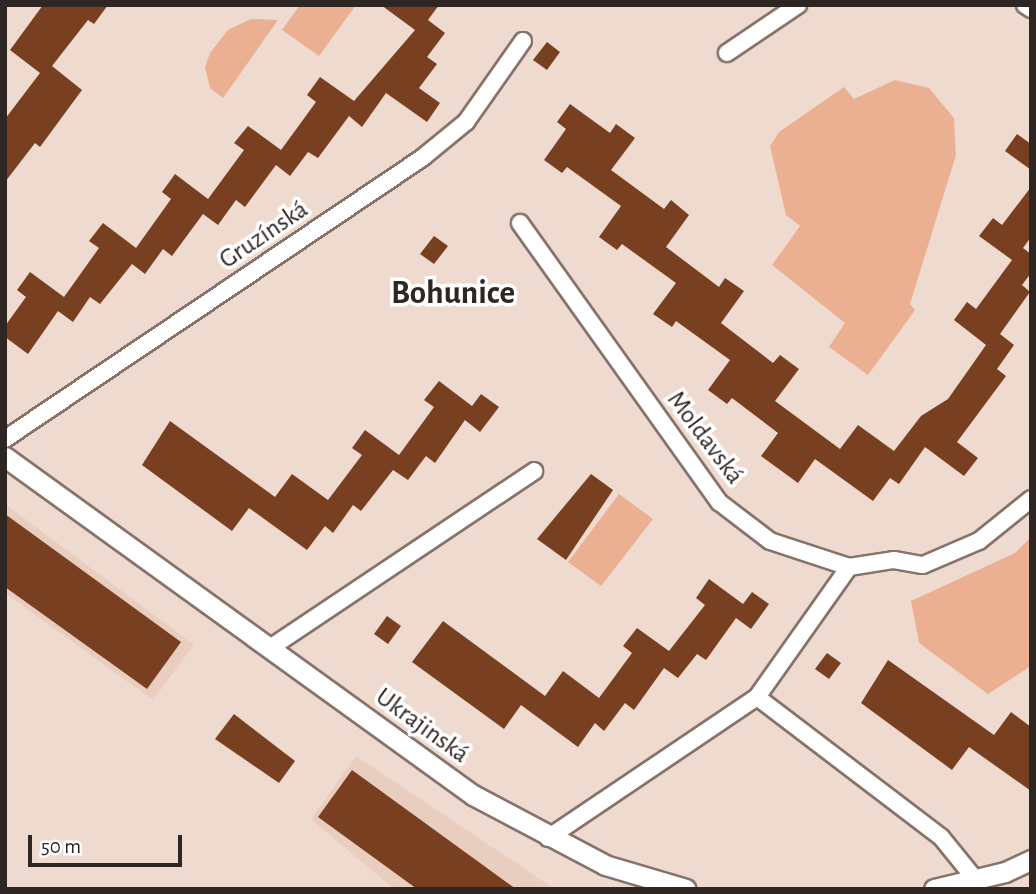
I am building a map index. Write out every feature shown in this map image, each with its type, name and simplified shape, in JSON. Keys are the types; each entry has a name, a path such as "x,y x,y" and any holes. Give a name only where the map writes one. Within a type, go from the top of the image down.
{"street":[{"path":"726,53 798,5"},
{"path":"1026,5 1031,9"},
{"name":"Gruzínská","path":"5,439 422,158 466,122 523,40"},
{"name":"Moldavská","path":"520,223 719,502 770,541 849,567 894,560 923,565 979,541 1031,499"},
{"name":"Ukrajinská","path":"5,457 473,795 548,838 605,865 686,889"},
{"path":"270,648 534,471"},
{"path":"548,838 757,697 849,567"},
{"path":"757,697 941,837 976,880"},
{"path":"934,889 976,880 1031,860"}],"shaded area":[{"path":"300,5 356,5 319,56 282,30"},
{"path":"251,19 278,20 223,98 210,88 205,67 210,53 228,30"},
{"path":"895,80 929,88 954,118 956,155 910,304 915,310 868,375 829,347 845,323 772,265 800,226 786,215 770,146 779,132 844,87 854,99"},
{"path":"619,494 653,519 601,586 568,562"},
{"path":"5,504 194,645 153,700 5,593"},
{"path":"1031,537 1031,666 988,694 919,643 911,601 1015,553"},
{"path":"356,756 552,887 551,889 394,889 311,819"}],"building":[{"path":"43,5 108,5 94,24 88,20 52,66 82,90 40,147 35,143 5,182 5,119 40,73 10,50"},
{"path":"381,5 439,5 428,20 445,33 427,57 437,64 419,88 440,103 427,122 386,93 362,127 349,116 318,158 308,152 290,176 276,165 245,207 236,200 218,225 203,214 172,256 163,249 145,274 132,264 100,304 90,297 73,322 58,311 28,354 5,337 5,326 26,297 17,290 30,272 64,297 99,248 89,241 103,223 136,248 171,199 162,192 175,174 208,199 244,150 234,143 248,126 281,150 316,102 307,95 320,77 354,101 415,30"},
{"path":"547,42 560,52 547,70 533,60"},
{"path":"570,104 610,133 616,124 635,138 611,170 664,209 671,200 689,215 666,247 719,287 725,278 744,291 721,323 773,363 780,355 799,369 775,401 840,449 858,425 894,451 921,416 948,399 986,345 954,320 967,302 976,309 1012,260 979,236 993,218 1002,225 1031,187 1031,237 1023,248 1031,254 1031,273 1022,285 1030,292 1000,334 1014,345 997,369 1006,376 957,442 978,458 964,476 925,447 899,484 890,478 873,501 815,459 798,483 761,456 778,433 732,398 727,404 708,390 730,360 676,321 672,327 653,314 676,283 622,244 617,250 599,237 621,206 567,167 562,173 544,160 566,129 557,122"},
{"path":"1017,134 1031,144 1031,170 1005,151"},
{"path":"434,236 448,246 434,264 420,254"},
{"path":"439,381 472,406 481,394 499,407 480,432 465,420 435,463 426,456 408,480 393,470 361,511 353,505 333,533 325,526 307,550 249,508 232,531 142,465 170,421 275,497 292,474 328,500 362,455 352,448 365,430 399,455 434,407 424,400"},
{"path":"591,474 613,490 566,560 537,539"},
{"path":"5,514 181,642 147,689 5,587"},
{"path":"709,579 743,604 752,592 769,604 751,629 736,618 706,660 697,654 678,678 664,668 634,710 625,703 604,731 595,723 578,747 521,705 504,729 412,662 443,621 545,696 563,671 599,698 632,653 623,646 637,628 669,651 705,605 696,598"},
{"path":"387,616 401,626 388,644 374,634"},
{"path":"827,653 841,663 829,679 815,669"},
{"path":"888,660 994,735 1011,712 1031,727 1031,791 969,747 952,770 861,703"},
{"path":"234,714 295,761 279,783 215,739"},
{"path":"352,770 516,889 417,889 318,817"}],"district":[{"name":"Bohunice","path":"453,294"}]}
